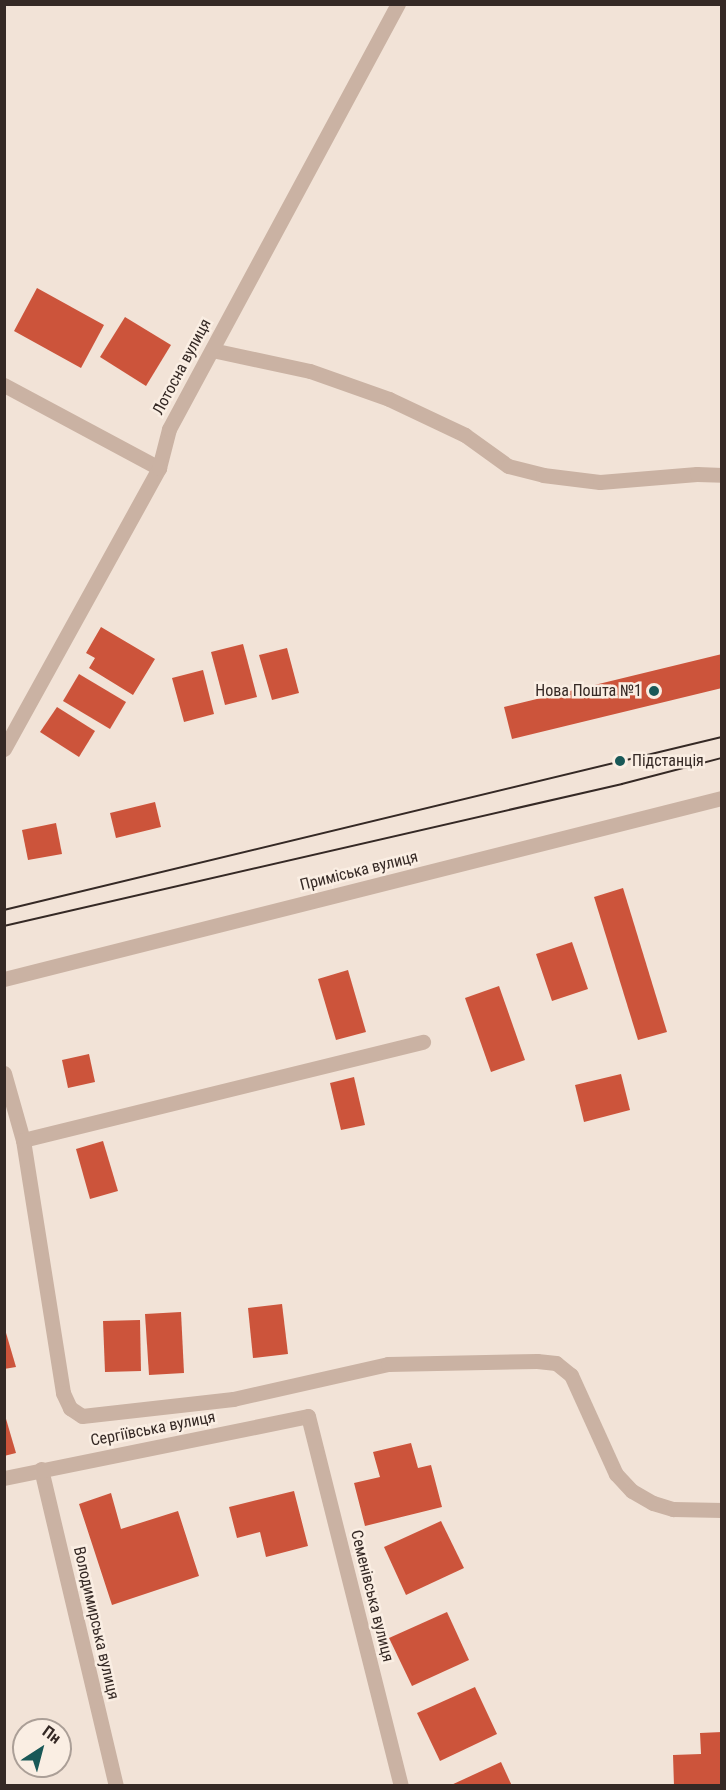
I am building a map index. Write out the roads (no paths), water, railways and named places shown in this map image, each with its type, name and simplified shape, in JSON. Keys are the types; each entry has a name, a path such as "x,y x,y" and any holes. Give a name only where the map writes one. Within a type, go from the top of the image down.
{"street":[{"name":"Лотосна вулиця","path":"4,749 159,468 170,429 398,4"},
{"path":"212,350 310,371 389,399 465,435 508,466 543,475 600,482 697,474 722,475"},
{"path":"4,385 159,468"},
{"name":"Приміська вулиця","path":"4,979 722,798"},
{"path":"23,1140 423,1042"},
{"path":"4,1073 23,1140 63,1394 70,1408 82,1416 233,1399 388,1364 537,1361 556,1363 571,1375 616,1474 633,1491 653,1503 673,1509 722,1510"},
{"name":"Сергіївська вулиця","path":"4,1478 308,1416"},
{"name":"Семенівська вулиця","path":"308,1416 401,1785"},
{"name":"Володимирська вулиця","path":"41,1469 116,1785"}],"tram line":[{"path":"4,910 722,737"},
{"path":"4,926 622,784 722,758"}],"place":[{"name":"Нова Пошта №1","path":"654,691"},
{"name":"Підстанція","path":"620,761"}]}
